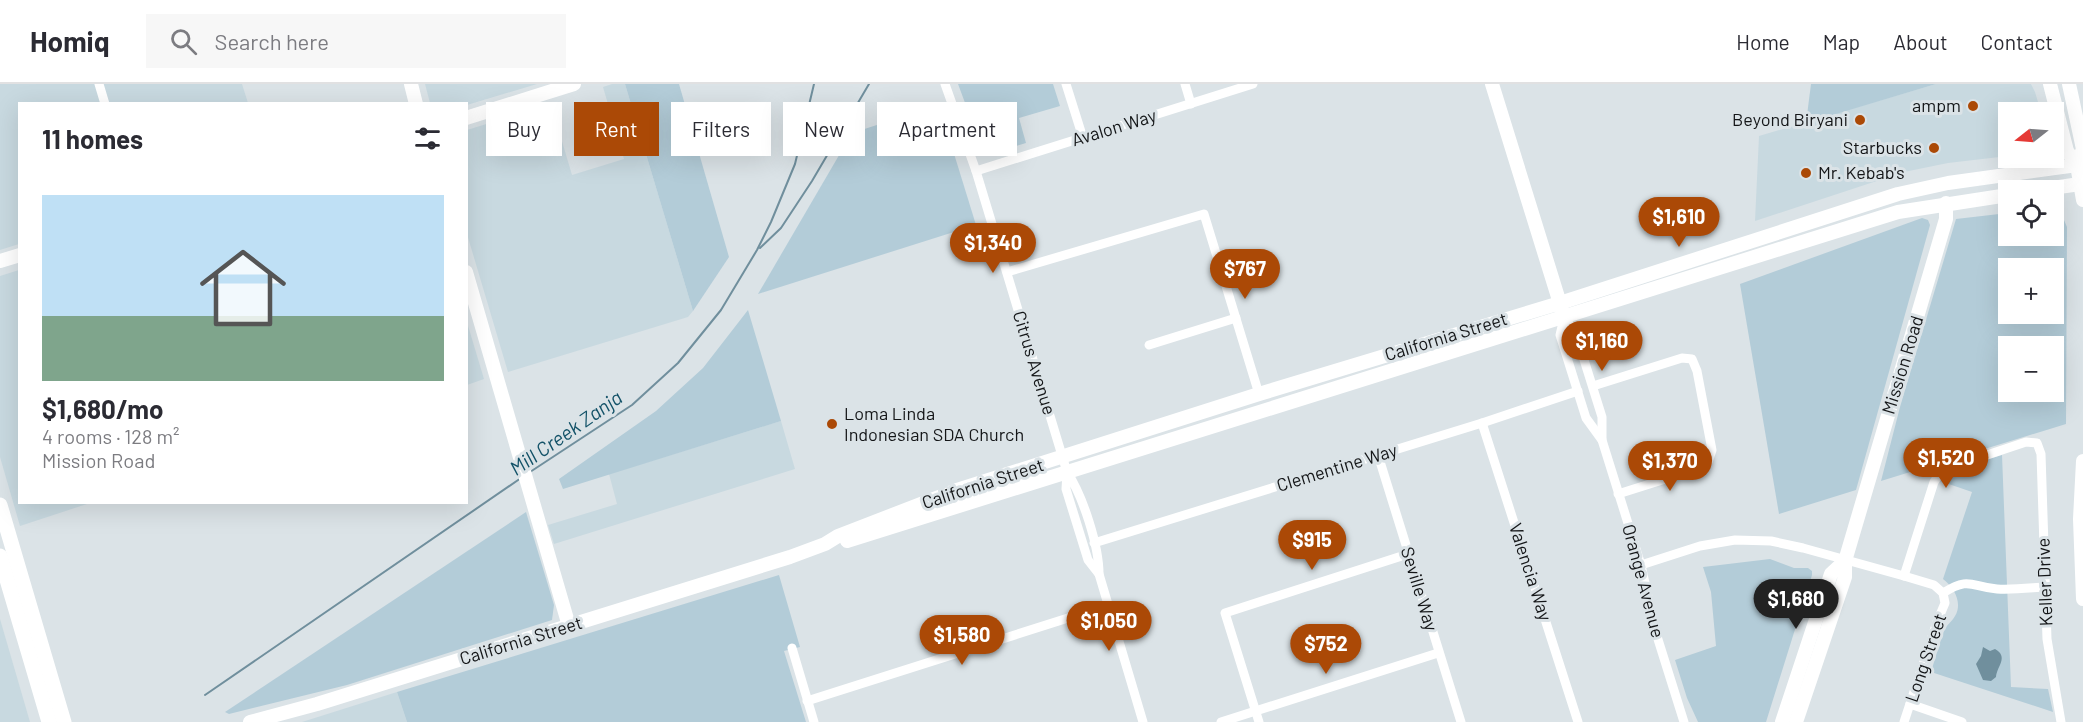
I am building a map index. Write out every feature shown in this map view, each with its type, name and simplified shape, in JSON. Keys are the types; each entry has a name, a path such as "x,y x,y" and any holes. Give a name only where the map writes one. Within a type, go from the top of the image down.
{"main road":[{"path":"411,84 416,102"},
{"path":"468,117 574,84"},
{"name":"Orange Avenue","path":"1492,84 1564,318"},
{"path":"2050,84 2067,151 2077,165 2083,200"},
{"path":"2068,84 2083,149 2077,165"},
{"name":"California Street","path":"250,722 317,704 790,557 957,490 1259,394 1560,303 1845,211 1919,189 2077,165"},
{"path":"2064,186 2080,184"},
{"name":"California Street","path":"825,544 840,544 1898,212 1998,196"},
{"name":"Mission Road","path":"1796,722 1845,577 1845,561 1946,219 1946,203"},
{"path":"1845,211 1850,227"},
{"path":"0,261 18,256"},
{"path":"469,289 569,626"},
{"path":"2083,461 2080,519 2083,599"},
{"path":"0,506 4,530 64,722"},
{"path":"0,556 49,722"},
{"name":"Mission Road","path":"1782,722 1831,574 1845,561"}],"street":[{"path":"99,84 104,102"},
{"name":"Citrus Avenue","path":"945,84 976,171 1067,472 1076,485 1095,543 1099,557 1099,574 1143,722"},
{"path":"1066,84 1083,138"},
{"path":"1185,84 1191,104"},
{"name":"Avalon Way","path":"976,171 1253,84"},
{"path":"1007,272 1204,214 1259,394"},
{"path":"1149,345 1236,318"},
{"name":"Orange Avenue","path":"1564,318 1575,331 1593,386 1602,417 1602,440 1641,565 1656,633 1684,722"},
{"name":"Orange Avenue","path":"1564,318 1560,335 1586,418 1602,440"},
{"path":"1593,386 1682,358 1692,359 1697,371 1712,450 1708,462 1697,469 1618,494"},
{"name":"Clementine Way","path":"1095,543 1578,391"},
{"name":"Valencia Way","path":"1482,423 1578,722"},
{"name":"Keller Drive","path":"1904,576 1935,482 1942,470 2026,442 2037,443 2041,454 2047,639 2061,722"},
{"name":"Seville Way","path":"1378,455 1461,722"},
{"name":"Citrus Avenue","path":"1067,472 1066,489 1088,560 1099,574"},
{"path":"1641,565 1700,546 1735,540 1770,541 1934,585 1943,593 1954,586 1967,583 2000,589 2044,587"},
{"path":"1259,722 1225,613 1408,554"},
{"name":"Long Street","path":"1904,722 1945,603 1943,593"},
{"path":"807,701 1109,605"},
{"path":"792,648 814,722"},
{"path":"1221,722 1438,653"},
{"path":"1910,704 1962,722"}],"shaded area":[{"path":"0,84 242,84 248,102 18,102 18,244 0,250"},
{"path":"425,84 537,84 468,105 468,102 430,102"},
{"path":"625,84 630,102 607,102 603,87"},
{"path":"625,84 679,84 684,102 671,102 671,156 700,156 729,257 693,311 647,156 659,156 659,102 630,102"},
{"path":"958,84 1053,84 1060,106 1019,118 1026,143 1017,146 1017,102 965,102"},
{"path":"1811,84 1936,84 1806,123"},
{"path":"1936,84 2031,84 2038,102 1998,102 1998,157 1948,163 1904,172 1755,221 1759,136"},
{"path":"486,124 486,156 562,156 562,141 572,175 624,159 623,156 647,156 693,311 688,317 508,372 468,237 468,130"},
{"path":"877,125 877,156 955,156 976,225 758,294 839,156 865,156 865,129"},
{"path":"1998,214 1998,246 2064,246 2064,220 2067,227 2066,424 1881,481 1900,407 1956,219"},
{"path":"1922,218 1928,220 1930,225 1856,490 1779,514 1740,284"},
{"path":"18,270 18,504 87,504 20,526 0,457 0,276"},
{"path":"748,310 781,421 563,489 559,479 656,411 703,368"},
{"path":"468,326 484,379 468,385"},
{"path":"781,421 795,469 554,544 548,525 617,504 609,474"},
{"path":"2002,455 2011,687 2048,689 2053,712 1931,672 1944,631 1957,611 1956,596 1951,586 1943,579 1972,492 1940,481 1950,471"},
{"path":"526,512 554,605 552,620 347,685 229,714 225,712"},
{"path":"1770,559 1794,568 1808,568 1812,571 1812,575 1766,722 1698,722 1687,698 1675,660 1716,646 1711,592 1703,567"},
{"path":"779,575 800,647 784,651 806,722 407,722 397,692"},
{"path":"0,619 30,722 0,722"},
{"path":"1983,647 1990,651 1995,649 2002,658 1996,677 1991,681 1983,680 1976,664"},
{"path":"397,692 407,722 302,722"}],"waterway":[{"name":"Mill Creek Zanja","path":"530,472 632,405 678,363 721,310 757,250 795,164 814,84"},
{"path":"760,248 781,228 812,181 869,84"},
{"name":"Mill Creek Zanja","path":"205,695 521,478"}],"place":[{"name":"ampm","path":"1973,106"},
{"name":"Beyond Biryani","path":"1860,120"},
{"name":"Starbucks","path":"1934,148"},
{"name":"Mr. Kebab's","path":"1806,173"},
{"name":"Loma Linda Indonesian SDA Church","path":"832,424"}]}
